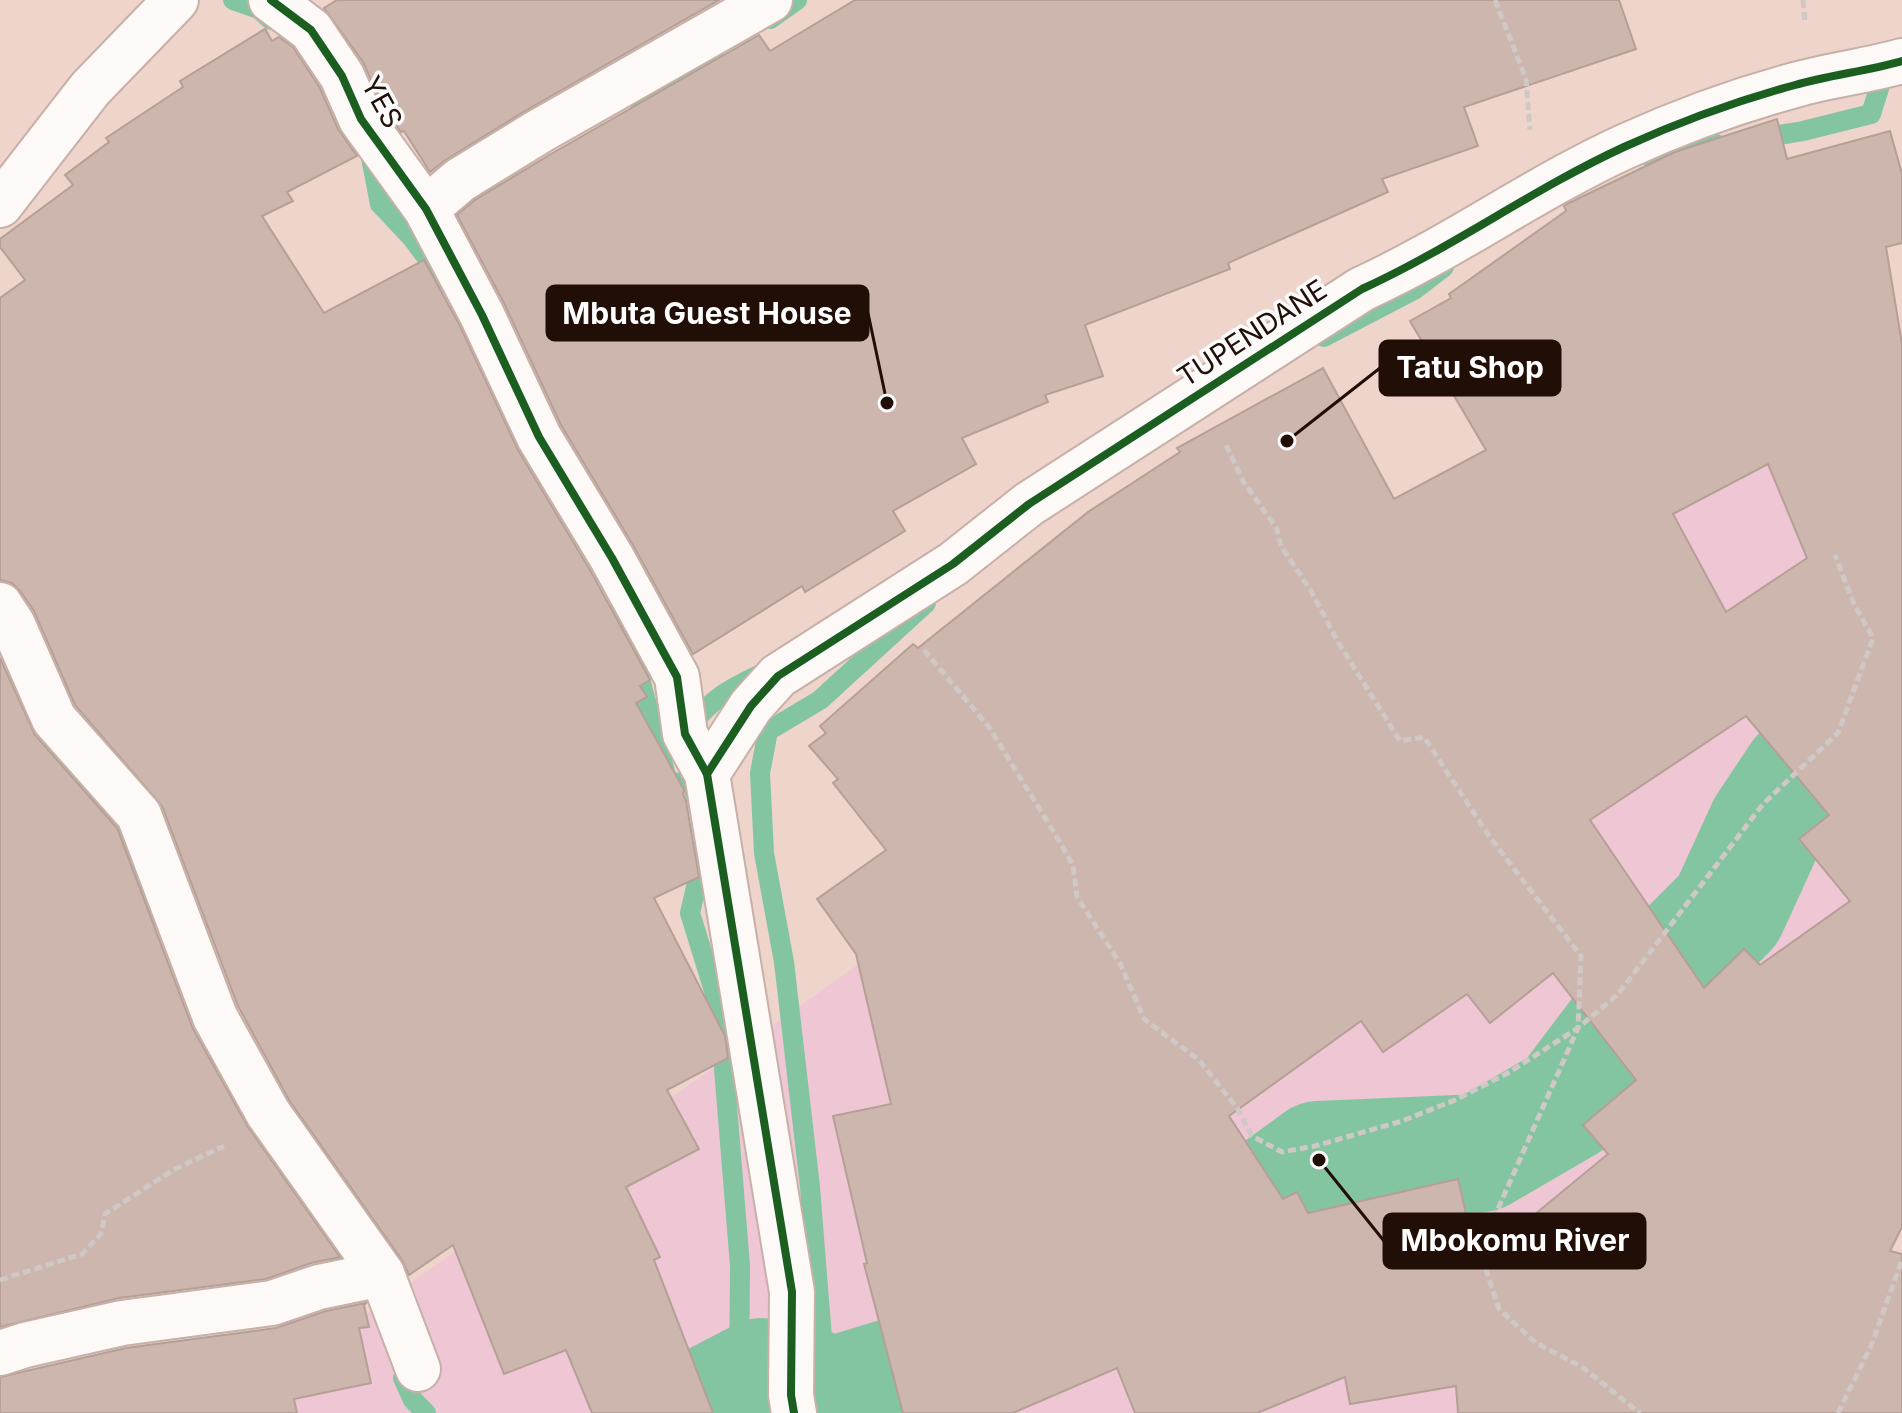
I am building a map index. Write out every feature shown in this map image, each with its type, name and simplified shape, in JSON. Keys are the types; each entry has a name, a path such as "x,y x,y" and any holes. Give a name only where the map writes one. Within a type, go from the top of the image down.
{"street":[{"path":"0,205 90,89 176,0"},
{"name":"YES","path":"271,0 311,30 342,76 361,119 434,224 482,315 539,437 612,558 677,677 685,734 707,774 792,1292 792,1404"},
{"path":"434,224 460,180 636,75 770,0"},
{"name":"TUPENDANE","path":"707,774 751,706 778,676 953,564 1029,504 1362,289 1410,267 1536,191 1625,146 1690,118 1796,85 1902,61"},
{"path":"0,605 13,625 54,719 139,815 215,1017 268,1113 382,1274 418,1369"},
{"path":"0,1353 122,1323 272,1303 319,1287 382,1274"}],"path":[{"path":"1495,0 1526,79 1536,191"},
{"path":"1198,394 1243,481 1277,529 1281,546 1400,741 1424,737 1489,836 1581,956 1578,1028 1482,1245 1499,1309 1536,1343 1582,1367 1640,1413"},
{"path":"870,618 889,635 913,639 989,727 1073,865 1077,897 1120,963 1144,1019 1199,1060 1237,1108 1252,1136 1282,1152 1315,1146 1402,1121 1455,1100 1508,1073 1578,1028 1618,994 1763,804 1838,733 1873,638 1853,602 1835,555"},
{"path":"0,1280 82,1254 101,1234 105,1214 173,1170 253,1132 268,1113"},
{"path":"1838,1413 1871,1346 1902,1260"}],"shaded area":[{"path":"1902,330 1902,1171 1484,1413 228,1413 984,875 1821,369"}],"building":[{"path":"337,0 719,0 525,111 430,172 404,131 401,132 383,106 363,62 324,8"},
{"path":"855,0 1619,0 1636,49 1464,107 1478,146 1382,179 1388,192 1228,263 1230,269 1085,325 1103,376 1045,395 1048,402 962,438 976,464 893,511 905,531 805,592 802,586 693,654 633,545 561,425 504,303 457,215 475,200 551,154 759,35 770,51"},
{"path":"265,29 272,41 279,37 293,47 320,88 338,129 357,156 287,192 293,201 262,216 324,313 424,260 460,326 518,450 590,570 650,680 640,686 647,697 636,703 684,790 699,877 654,898 725,1036 728,1058 667,1090 699,1149 626,1187 660,1257 654,1260 713,1413 592,1413 566,1350 504,1374 453,1245 409,1275 402,1260 289,1100 238,1006 162,806 75,705 34,611 12,583 0,580 0,298 25,280 0,247 0,239 73,185 65,175 109,142 106,138 183,87 180,81"},
{"path":"1777,119 1787,159 1890,131 1902,174 1902,243 1886,247 1902,344 1902,1227 1890,1251 1902,1254 1902,1413 1458,1413 1456,1386 1350,1404 1345,1377 1257,1413 1135,1413 1117,1368 1013,1413 903,1413 864,1264 867,1263 833,1116 891,1104 856,954 817,899 886,850 833,783 838,779 809,746 826,733 820,726 913,644 918,648 1088,512 1180,452 1177,448 1323,368 1394,499 1486,450 1410,321 1451,298 1449,294 1566,211 1564,206 1675,152","holes":["1768,464 1807,558 1726,612 1673,514","1746,716 1829,815 1799,839 1850,901 1760,965 1744,949 1704,988 1590,820","1553,973 1636,1080 1583,1125 1608,1154 1477,1262 1458,1179 1308,1213 1297,1192 1283,1199 1229,1116 1361,1021 1383,1052 1467,994 1490,1023"]},
{"path":"0,658 35,735 117,828 193,1029 248,1127 340,1257 311,1263 266,1279 119,1298 0,1327"},
{"path":"366,1303 369,1327 359,1328 371,1383 294,1399 297,1413 0,1413 0,1377 126,1348 276,1328 326,1311"}],"waterway":[{"path":"233,0 259,9 271,20"},
{"path":"770,19 797,0"},
{"path":"640,104 713,55"},
{"path":"1756,139 1871,114 1886,66"},
{"path":"1649,156 1716,144"},
{"path":"369,147 380,204 412,238 443,279"},
{"path":"436,224 495,189"},
{"path":"1324,337 1414,290 1444,267"},
{"path":"828,1413 810,1187 784,962 764,853 760,773 768,731 820,700 926,603"},
{"path":"620,605 668,783 692,782 697,801"},
{"path":"689,728 722,695 765,672"},
{"path":"693,1413 762,1377 739,1398 808,1386 827,1398 918,1370 1045,1310 1190,1254 1319,1160 1481,1153 1567,1103 1666,972 1728,910 1766,827 1800,776 1892,687 1902,685"},
{"path":"51,730 61,775 102,805 158,919"},
{"path":"706,844 690,913 719,1007 740,1266 739,1398"},
{"path":"322,1218 344,1270 357,1278"},
{"path":"762,1377 769,1413"},
{"path":"403,1378 413,1400 426,1413"}],"cycle path":[{"path":"271,0 311,30 342,76 361,119 426,209 482,315 539,437 612,558 677,677 685,734 707,774 792,1292 791,1395 794,1413"},
{"path":"707,774 751,706 778,676 953,564 1029,504 1362,289 1590,163 1645,138 1773,91 1902,61"}],"place":[{"name":"Mbuta Guest House","path":"887,403"},
{"name":"Tatu Shop","path":"1287,441"},
{"name":"Mbokomu River","path":"1319,1160"}]}
